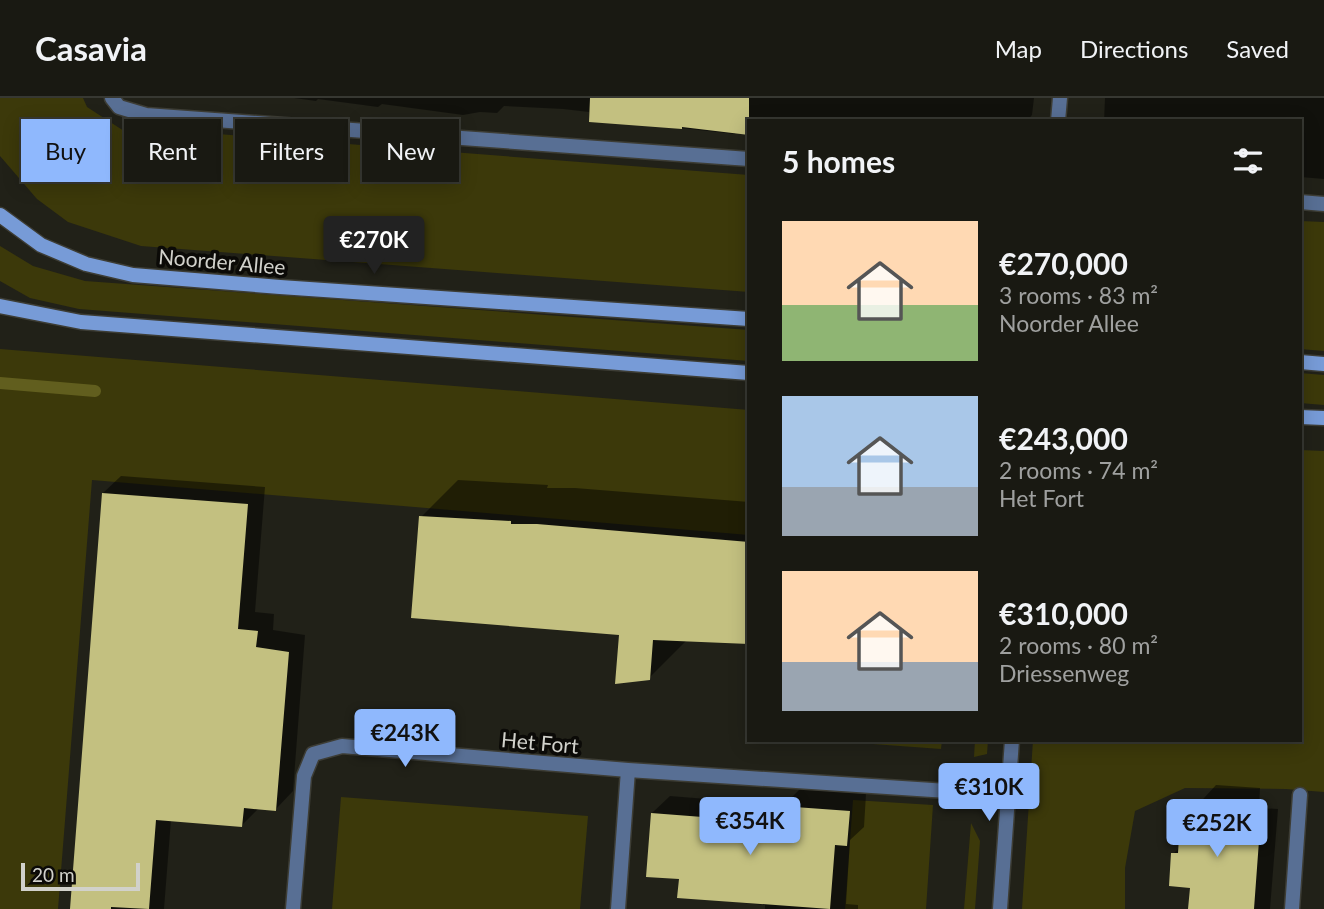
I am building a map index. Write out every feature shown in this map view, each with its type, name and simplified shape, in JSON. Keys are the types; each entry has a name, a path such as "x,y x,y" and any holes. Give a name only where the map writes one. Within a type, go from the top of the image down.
{"street":[{"path":"112,98 119,107 146,115 747,159"},
{"path":"1058,119 1060,98"},
{"path":"1302,202 1324,204"},
{"name":"Noorder Allee","path":"0,215 41,245 86,264 133,275 747,319"},
{"path":"0,306 81,322 747,373"},
{"path":"1302,362 1324,364"},
{"path":"1302,417 1324,418"},
{"path":"1000,909 1012,742"},
{"name":"Het Fort","path":"293,909 304,776 313,754 342,746 628,770 1008,795"},
{"path":"618,909 628,770"},
{"path":"1292,909 1300,795"}],"shaded area":[{"path":"0,98 83,98 87,107 106,119 21,119 21,180 0,156"},
{"path":"110,122 124,131 124,182 221,182 221,134 235,135 235,182 348,182 348,144 362,145 362,182 459,182 459,153 747,175 747,292 141,246 68,222 37,199 22,182 110,182"},
{"path":"1302,221 1324,222 1324,351 1302,349"},
{"path":"0,246 33,266 85,281 747,330 747,361 79,309 30,298 0,281"},
{"path":"0,349 747,410 747,535 92,480 58,909 0,909"},
{"path":"1302,373 1324,375 1324,405 1302,403"},
{"path":"1302,450 1324,451 1324,792 1185,788 1135,811 1125,868 1125,909 1022,909 1033,742 1302,742"},
{"path":"859,742 942,742 941,749"},
{"path":"975,742 988,742 987,754 974,757"},
{"path":"341,797 588,816 580,909 332,909"},
{"path":"853,800 933,805 926,909 845,909"},
{"path":"971,823 980,841 975,909 964,909"}],"building":[{"path":"590,98 749,98 747,135 682,127 589,122"},
{"path":"102,493 248,504 238,629 258,631 256,647 289,652 276,811 244,808 242,827 156,820 149,909 70,909"},
{"path":"419,516 511,521 511,524 747,542 747,644 653,640 650,680 615,684 619,635 411,618"},
{"path":"1196,802 1243,805 1242,825 1260,827 1254,909 1188,909 1190,888 1169,886 1171,853 1178,853 1180,821 1195,821"},
{"path":"781,806 850,811 847,846 835,845 830,909 677,898 679,879 646,877 651,813 780,823"}],"waterway":[{"path":"0,383 95,391"}]}
